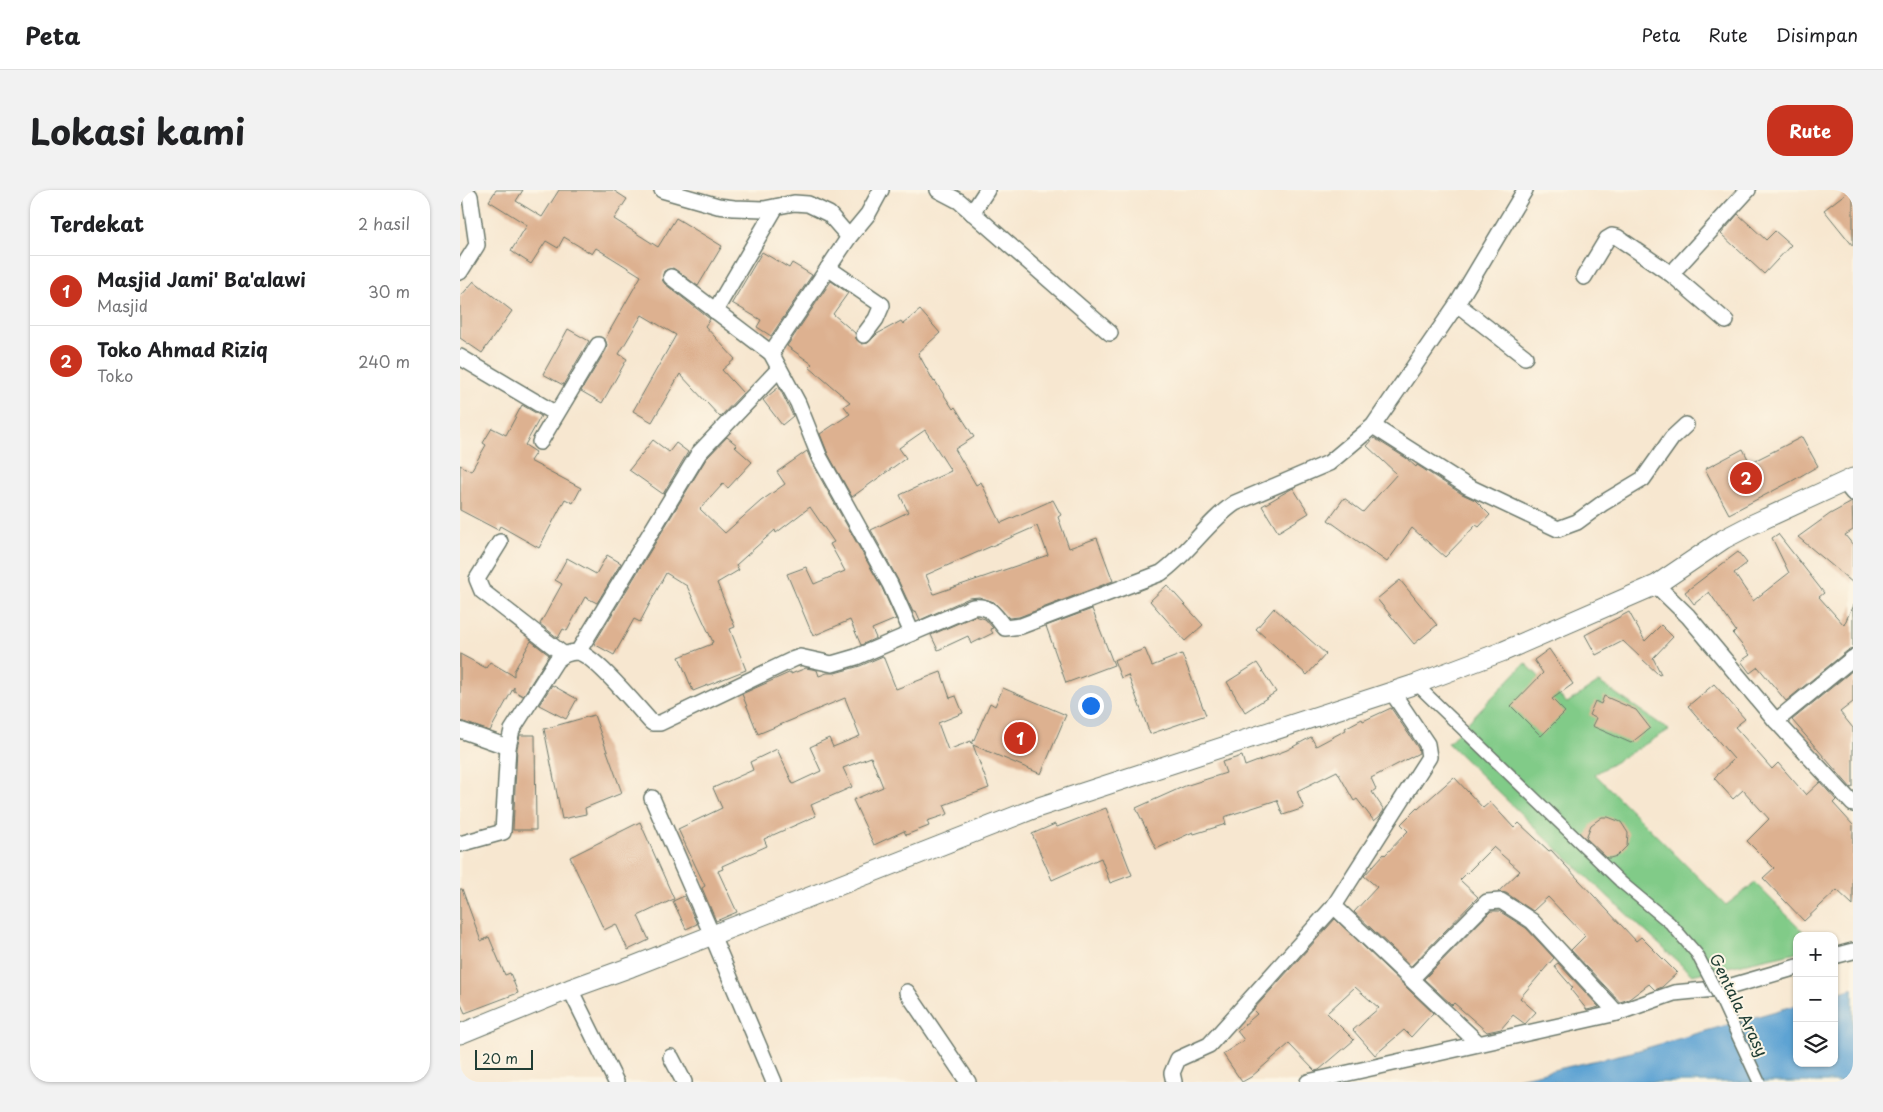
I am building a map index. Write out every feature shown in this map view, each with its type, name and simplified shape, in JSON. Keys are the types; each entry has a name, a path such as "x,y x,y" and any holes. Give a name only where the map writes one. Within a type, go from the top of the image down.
{"street":[{"path":"662,190 718,206 755,209 794,203 808,204 829,214 849,237"},
{"path":"771,353 849,237 868,214 881,190"},
{"path":"938,190 959,201 1110,333"},
{"path":"972,213 987,190"},
{"path":"500,542 477,579 482,592 570,653 591,660 634,702 652,723 660,723 794,659 800,657 824,664 832,664 856,657 973,607 989,608 1005,628 1021,626 1161,572 1176,562 1225,510 1235,503 1329,462 1351,446 1373,426 1457,304 1524,190"},
{"path":"1671,274 1748,190"},
{"path":"460,272 477,245 469,193"},
{"path":"715,311 776,207"},
{"path":"1584,277 1607,239 1617,236 1671,274 1726,321"},
{"path":"828,268 882,305 876,319 864,335"},
{"path":"671,277 771,353 798,403 820,458 890,584 912,633"},
{"path":"1457,304 1525,357"},
{"path":"540,442 598,345"},
{"path":"460,357 556,414"},
{"path":"460,844 503,832 508,747 512,730 556,661 570,653 700,453 779,369"},
{"path":"1373,426 1468,486 1558,529 1577,522 1603,503 1643,479 1672,438 1686,425"},
{"path":"460,1034 570,989 1036,808 1416,684 1504,651 1656,584 1724,540 1751,525 1850,485"},
{"path":"1656,584 1688,616 1776,721 1853,804"},
{"path":"1776,721 1853,658"},
{"name":"Gentala Arasy","path":"1416,684 1621,882 1670,923 1697,954 1723,1004 1759,1082"},
{"path":"1174,1082 1172,1073 1178,1059 1209,1045 1334,906 1429,757 1427,744 1392,692"},
{"path":"460,730 508,747"},
{"path":"652,798 774,1082"},
{"path":"1411,980 1487,902 1501,901 1532,921 1617,1013"},
{"path":"1334,906 1478,1043"},
{"path":"1838,955 1853,951"},
{"path":"1308,1082 1617,1013 1674,993 1725,988 1793,968"},
{"path":"570,989 616,1082"},
{"path":"907,992 968,1082"},
{"path":"671,1057 684,1082"}],"green space":[{"path":"1525,663 1567,703 1599,682 1669,730 1595,774 1726,905 1755,883 1804,932 1793,932 1793,953 1692,975 1555,847 1448,743"}],"water":[{"path":"1853,988 1853,1082 1501,1082 1632,1052 1793,1006 1793,1067 1838,1067 1838,993"}],"building":[{"path":"496,190 523,190 516,201 542,217 559,190 613,190 627,199 614,219 658,247 676,218 722,246 698,286 673,268 664,271 662,280 710,319 705,326 735,359 722,370 743,393 720,417 680,374 652,422 633,411 676,335 642,315 619,354 627,359 602,403 581,391 606,350 605,339 641,276 596,248 592,254 564,237 558,248 546,241 531,264 511,251 527,225 489,201"},
{"path":"1850,190 1853,190 1853,246 1824,210"},
{"path":"1738,214 1766,240 1775,231 1791,245 1764,274 1721,234"},
{"path":"762,252 789,268 792,263 812,275 771,336 757,327 761,320 732,303"},
{"path":"474,281 512,311 482,353 460,338 460,297"},
{"path":"831,281 848,293 833,314 855,333 856,339 862,344 868,343 877,334 901,321 903,324 920,310 940,333 918,353 934,382 953,409 955,407 974,437 955,449 976,485 981,482 1001,523 1053,500 1061,515 1058,517 1069,548 1097,538 1113,581 1019,617 1009,618 994,602 979,597 969,598 920,620 916,611 913,612 871,530 908,512 900,495 951,471 925,430 899,448 906,458 852,497 828,454 820,434 850,414 844,406 850,402 809,367 812,364 787,346","holes":["1037,526 1048,555 934,594 926,575"]},
{"path":"568,329 589,341 563,385 543,374"},
{"path":"779,387 793,416 782,425 763,400"},
{"path":"522,405 541,416 525,445 536,452 530,461 581,488 573,503 565,499 539,548 500,526 498,530 460,510 460,465 471,471 486,445 483,443 492,428 506,435"},
{"path":"727,437 752,462 728,488 723,484 700,509 725,533 761,501 785,484 777,472 807,451 882,588 896,619 872,629 876,638 861,645 850,620 813,636 787,574 806,567 814,584 845,571 830,544 834,542 810,507 776,533 775,530 736,565 739,570 717,583 735,627 730,629 746,670 693,691 679,657 713,642 687,586 666,573 640,622 634,619 614,655 594,644 706,459"},
{"path":"1802,437 1818,466 1729,514 1705,469 1743,449 1750,463"},
{"path":"1374,438 1406,458 1416,467 1417,465 1462,494 1475,500 1490,515 1479,527 1476,525 1445,557 1412,528 1387,562 1328,520 1344,498 1363,512 1397,474 1367,446"},
{"path":"653,440 669,452 676,443 688,452 663,494 629,470"},
{"path":"1293,488 1309,513 1278,532 1262,506"},
{"path":"1852,502 1853,530 1845,535 1853,545 1853,583 1798,537 1830,514"},
{"path":"1778,534 1824,593 1819,597 1844,625 1853,605 1853,649 1847,651 1786,701 1758,667 1750,673 1741,661 1750,655 1733,634 1736,631 1709,592 1694,604 1685,592 1738,552 1747,563 1734,573 1753,601 1789,573 1772,538"},
{"path":"607,555 621,563 597,603 585,597 567,631 563,629 558,638 540,624 562,584 555,580 567,558 596,574"},
{"path":"1400,580 1437,625 1414,644 1377,599"},
{"path":"1167,585 1203,625 1185,641 1150,601"},
{"path":"1274,608 1326,654 1307,675 1256,629"},
{"path":"1092,609 1114,665 1066,683 1046,626"},
{"path":"1629,612 1645,641 1661,625 1673,637 1653,658 1661,674 1659,675 1623,641 1596,655 1585,635"},
{"path":"975,616 985,619 993,628 990,629 993,633 971,644 968,636 938,650 931,635"},
{"path":"531,641 549,655 523,696 514,691 514,687 490,731 460,721 460,654 486,668 490,662 514,676 514,671"},
{"path":"1145,649 1152,666 1182,654 1206,715 1150,734 1128,675 1121,678 1114,660"},
{"path":"1549,649 1573,684 1552,699 1565,712 1541,736 1511,706 1543,673 1534,660"},
{"path":"883,656 896,689 941,672 950,698 956,696 963,713 938,723 948,750 971,741 972,744 990,703 995,706 1003,688 1066,715 1041,774 973,745 989,788 944,805 948,814 927,821 929,826 906,835 904,831 874,845 853,800 883,787 871,757 843,768 852,787 811,805 816,816 764,839 767,846 722,866 723,869 718,871 737,912 716,921 702,888 705,886 678,829 722,808 713,788 753,770 750,762 777,749 793,784 821,771 810,747 829,738 833,747 860,736 845,698 758,734 742,694 791,672 791,674 806,668 817,670 819,676 860,666"},
{"path":"1257,663 1276,692 1245,712 1227,682"},
{"path":"1853,670 1853,702 1840,712 1853,728 1853,787 1851,788 1792,720"},
{"path":"1714,684 1745,719 1735,727 1772,769 1778,763 1806,795 1820,782 1836,800 1833,803 1853,825 1853,905 1837,890 1804,921 1763,878 1774,868 1747,841 1769,819 1743,790 1733,799 1714,778 1734,759 1688,706"},
{"path":"552,685 577,699 566,719 539,705"},
{"path":"1604,696 1636,710 1650,728 1631,743 1592,726 1596,718 1589,715 1595,701 1601,704"},
{"path":"1391,708 1418,748 1419,753 1371,778 1376,789 1372,792 1384,810 1374,821 1357,799 1354,801 1337,771 1297,791 1304,808 1283,815 1277,800 1224,817 1226,824 1194,834 1193,832 1156,849 1136,808 1185,786 1226,773 1222,762 1242,756 1245,766 1287,750 1311,737 1316,746 1362,719 1363,721"},
{"path":"594,715 622,793 585,808 586,814 562,819 544,729"},
{"path":"520,735 535,735 536,830 513,830 517,748"},
{"path":"1454,777 1483,808 1490,802 1514,828 1519,823 1549,851 1551,850 1636,941 1641,937 1677,973 1662,987 1655,990 1649,984 1629,999 1620,1002 1571,950 1585,936 1548,897 1533,911 1506,893 1498,892 1520,871 1493,847 1460,880 1478,897 1411,966 1354,912 1377,887 1364,876 1408,831 1401,824"},
{"path":"1106,808 1132,875 1110,883 1101,858 1052,880 1032,834 1055,824 1057,827"},
{"path":"1602,817 1608,817 1621,822 1628,833 1627,846 1617,856 1607,858 1586,838 1591,825"},
{"path":"640,822 674,899 638,916 649,940 628,950 616,924 604,930 570,857"},
{"path":"460,889 462,889 481,941 489,937 505,975 510,973 518,993 465,1013 460,1002"},
{"path":"684,896 697,924 686,929 673,901"},
{"path":"1491,911 1499,911 1526,928 1554,958 1520,998 1536,1012 1525,1024 1513,1015 1501,1029 1487,1032 1454,1003 1452,1005 1424,979"},
{"path":"1335,919 1433,1013 1411,1037 1404,1030 1375,1055 1353,1030 1379,1008 1355,987 1327,1013 1354,1040 1319,1070 1315,1071 1289,1044 1251,1077 1242,1082 1223,1054 1244,1040 1237,1031 1257,1014 1253,1010"},
{"path":"1558,963 1599,1007 1587,1010 1571,990 1573,988 1554,966"}],"place":[{"name":"Toko Ahmad Riziq","path":"1746,478"},
{"name":"Masjid Jami' Ba'alawi","path":"1020,738"}]}
